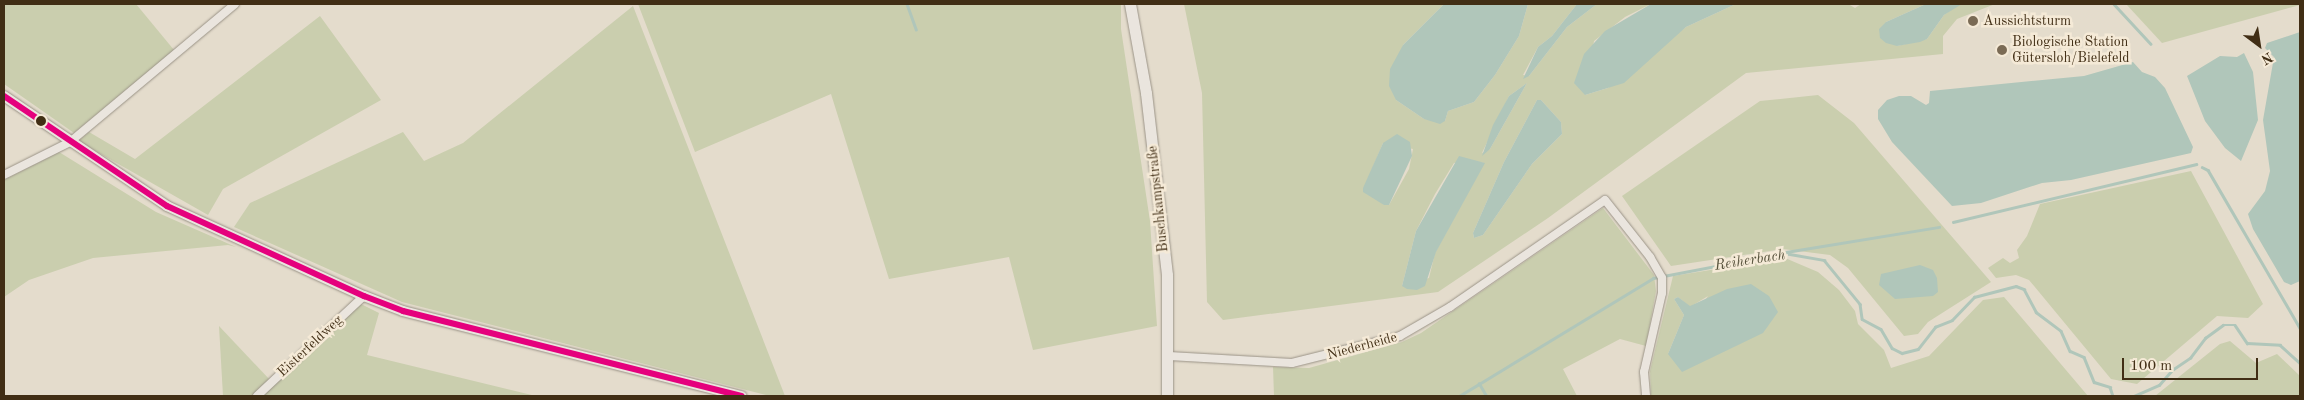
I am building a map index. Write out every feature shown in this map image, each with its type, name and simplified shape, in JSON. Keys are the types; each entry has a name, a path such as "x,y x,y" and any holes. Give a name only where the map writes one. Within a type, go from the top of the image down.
{"main road":[{"name":"Buschkampstraße","path":"1130,4 1158,191 1167,275 1169,356 1167,396"}],"street":[{"path":"4,175 70,142 235,4"},
{"path":"4,96 167,206 364,296 412,314 741,396"},
{"name":"Niederheide","path":"1169,356 1292,363 1400,336 1450,307 1605,200 1658,268 1662,278 1662,294 1644,372 1646,396"},
{"name":"Eisterfeldweg","path":"257,396 364,296"}],"shaded area":[{"path":"4,4 136,4 174,50 74,133 4,84"},
{"path":"638,4 1121,4 1121,29 1150,221 1157,326 1033,350 1009,257 889,279 831,94 695,152"},
{"path":"1184,4 1444,4 1403,45 1396,100 1424,119 1445,121 1448,111 1474,102 1495,75 1519,36 1528,4 1577,4 1552,36 1538,47 1523,75 1529,76 1567,27 1597,4 1651,4 1625,17 1594,41 1585,95 1608,88 1686,27 1736,4 1848,4 1855,8 1861,4 1926,4 1886,22 1897,46 1927,39 1944,15 1958,5 1995,4 1957,19 1943,36 1943,54 1746,73 1548,218 1438,292 1223,320 1207,302 1202,93","holes":["1527,83 1490,149 1482,153 1509,96","1537,100 1541,100 1561,122 1562,134 1532,164 1483,235 1474,238 1473,233 1504,162","1383,143 1413,149 1409,169 1389,205 1384,205 1372,169","1473,161 1484,163 1435,253 1429,278 1402,286 1416,231 1454,163"]},
{"path":"1444,4 1528,4 1519,36 1495,75 1474,102 1448,111 1445,121 1440,124 1424,119 1396,100 1389,86 1390,69 1403,45"},
{"path":"1577,4 1597,4 1567,27 1529,76 1523,79 1538,47 1552,36"},
{"path":"1651,4 1736,4 1686,27 1624,83 1585,95 1574,83 1584,54 1605,31"},
{"path":"1926,4 1962,4 1944,15 1927,39 1920,42 1897,46 1886,43 1880,38 1879,29 1886,22"},
{"path":"2126,4 2300,4 2300,5 2162,43"},
{"path":"633,6 785,396 770,396 402,302 234,227 250,203 403,132 424,161 463,143"},
{"path":"320,16 381,100 223,189 208,215 78,141 89,132 135,159"},
{"path":"2300,32 2300,281 2291,285 2284,282 2253,229 2248,214 2265,191 2270,171 2263,120 2274,57 2265,48 2267,43"},
{"path":"2244,53 2253,72 2258,120 2241,161 2225,148 2205,121 2187,76 2220,56 2237,57"},
{"path":"2133,62 2142,72 2155,77 2165,88 2193,147 2191,153 2071,180 2042,183 1981,203 1952,206 1892,142 1878,119 1878,110 1887,100 1899,96 1911,96 1926,105 1929,103 1930,91 2084,76"},
{"path":"1527,83 1490,149 1482,156 1493,125 1509,96"},
{"path":"1818,95 1854,123 1991,282 1928,322 1918,334 1904,336 1848,268 1830,255 1783,249 1671,266 1622,196 1760,101"},
{"path":"1537,100 1541,100 1561,122 1562,134 1532,164 1483,235 1474,238 1473,233 1504,162"},
{"path":"1397,134 1410,142 1412,156 1389,205 1384,205 1363,192 1363,188 1383,143"},
{"path":"59,152 156,212 236,247 228,245 93,258 29,280 4,297 4,180"},
{"path":"1459,156 1485,163 1436,252 1425,286 1417,290 1407,289 1402,286 1416,231"},
{"path":"2191,171 2263,304 2248,318 2217,316 2137,384 2111,379 2029,280 2016,275 1996,278 1988,268 2003,258 2010,263 2019,258 2017,250 2027,236 2040,204"},
{"path":"1603,208 1654,275 1656,291 1646,346 1620,339 1563,369 1577,396 1274,396 1273,367 1309,368 1402,342 1421,333"},
{"path":"1785,258 1818,272 1839,290 1855,311 1858,324 1884,350 1891,368 1929,356 1983,300 2004,297 2088,396 1651,396 1650,371 1673,276","holes":["1708,296 1668,354 1684,315 1674,299 1678,297 1690,307"]},
{"path":"1920,265 1933,270 1937,278 1938,292 1933,296 1895,299 1879,285 1881,274"},
{"path":"1751,284 1769,296 1778,312 1763,333 1682,372 1668,354 1684,315 1674,299 1678,297 1690,306 1727,289"},
{"path":"359,303 379,313 367,355 536,396 261,396"},
{"path":"219,326 270,380 252,396 223,396"},
{"path":"2230,341 2256,363 2277,354 2300,376 2300,396 2155,396 2220,344"}],"waterway":[{"path":"907,4 916,29"},
{"path":"2114,4 2151,44"},
{"path":"1953,222 2196,164"},
{"path":"2202,167 2208,170 2300,328"},
{"path":"1786,252 1939,227"},
{"name":"Reiherbach","path":"1486,396 1479,384 1653,278 1784,253 1824,260 1860,304 1862,319 1881,329 1892,348 1902,353 1918,349 1935,327 1952,320 1974,297 2016,286 2024,289 2036,312 2061,331 2070,351 2084,357 2094,382 2110,387 2113,396"},
{"name":"Reiherbach","path":"2134,396 2159,385 2172,370 2190,358 2205,338 2223,325 2235,325 2247,343 2280,345 2300,363"},
{"path":"1459,396 1479,384"}],"transit line":[{"path":"4,96 167,206 364,296 403,311 741,396"}],"place":[{"name":"Aussichtsturm","path":"1973,21"},
{"name":"Biologische Station Gütersloh/Bielefeld","path":"2002,50"}]}
